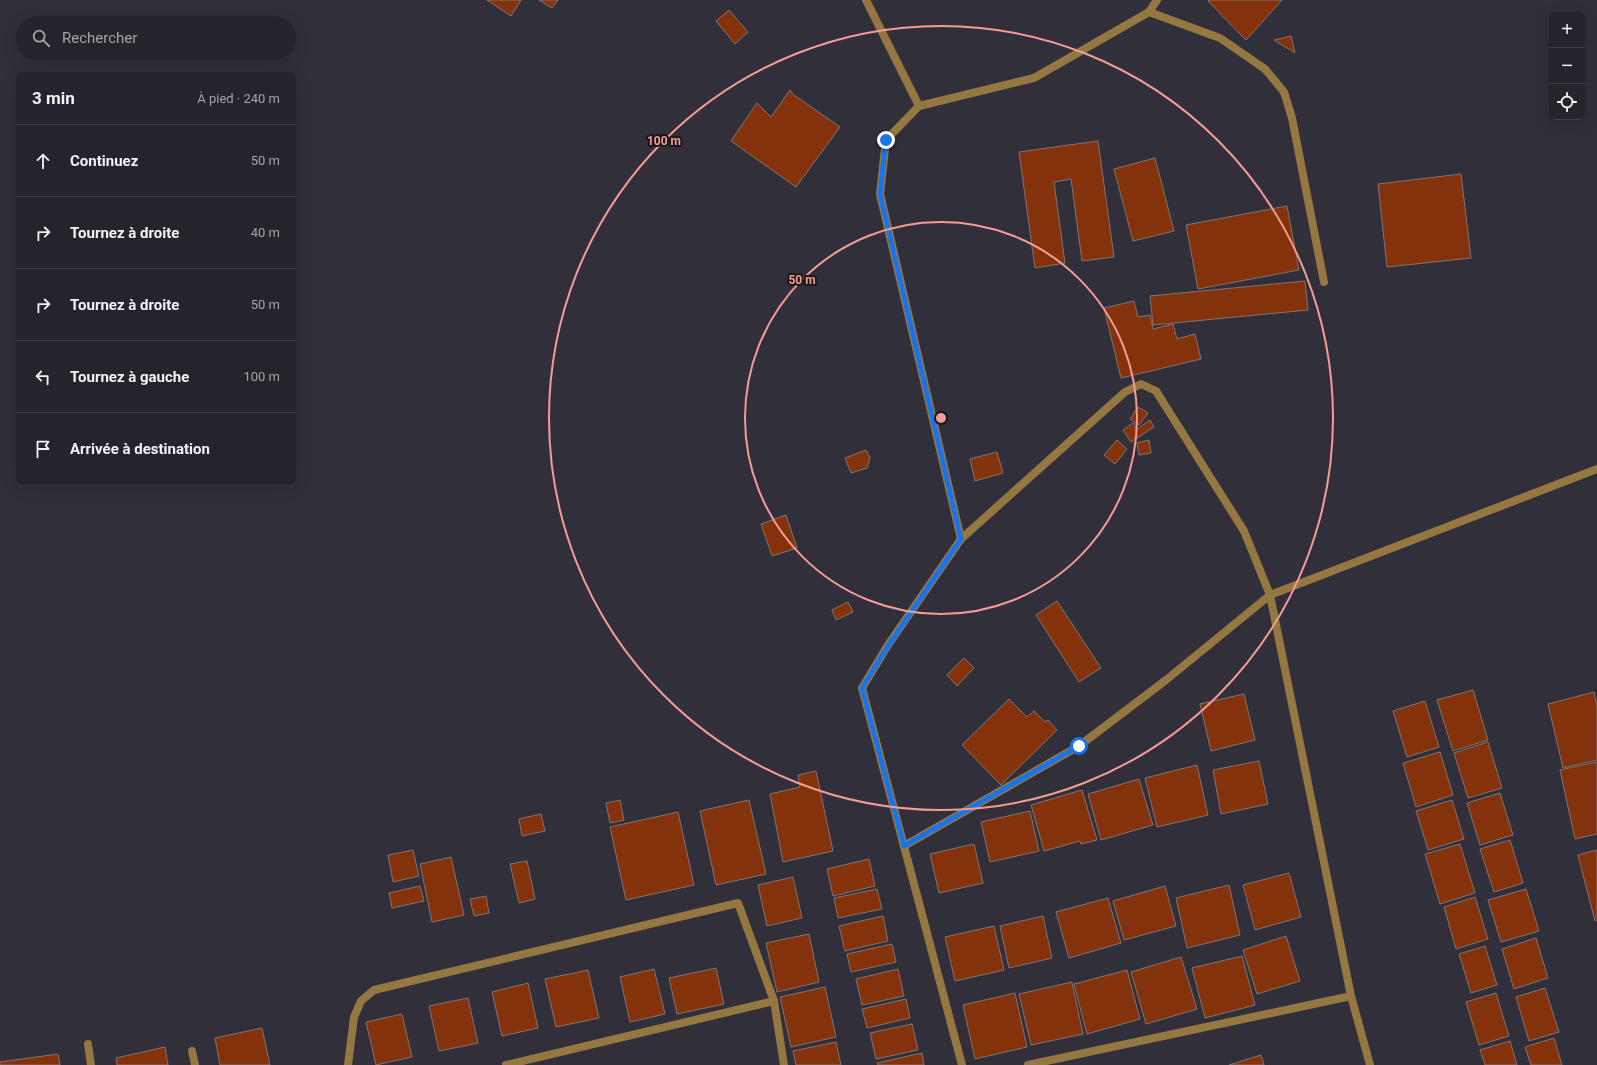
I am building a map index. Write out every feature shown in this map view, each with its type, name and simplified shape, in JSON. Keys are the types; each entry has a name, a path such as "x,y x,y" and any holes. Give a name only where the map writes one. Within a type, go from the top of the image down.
{"street":[{"path":"866,0 919,106"},
{"path":"961,539 880,194 886,140 919,106 1034,78 1149,12 1157,0"},
{"path":"1149,12 1220,38 1265,69 1284,92 1292,118 1324,282"},
{"path":"962,1065 862,688 892,640 961,539 1125,392 1141,384 1156,391 1244,531 1270,595 1351,996 1370,1065"},
{"path":"904,846 1079,746 1166,680 1270,595 1597,469"},
{"path":"348,1065 354,1017 361,1002 374,990 738,903 774,1001 784,1065"},
{"path":"1028,1065 1351,996"},
{"path":"506,1065 774,1001"},
{"path":"88,1044 91,1065"},
{"path":"192,1051 195,1065"}],"building":[{"path":"487,0 521,0 511,16"},
{"path":"539,0 558,0 552,8"},
{"path":"1282,0 1246,40 1208,1"},
{"path":"729,10 748,32 735,44 716,21"},
{"path":"1291,36 1295,53 1274,40"},
{"path":"790,90 794,95 840,127 796,187 731,141 757,103 771,117"},
{"path":"1098,141 1114,257 1082,261 1071,179 1054,182 1065,263 1035,268 1019,152"},
{"path":"1155,158 1174,231 1133,241 1114,169"},
{"path":"1461,174 1471,258 1387,267 1378,184"},
{"path":"1287,206 1299,270 1198,289 1186,225"},
{"path":"1305,281 1308,310 1153,325 1150,296"},
{"path":"1134,301 1138,317 1150,315 1153,329 1173,324 1177,339 1195,334 1201,359 1121,378 1104,308"},
{"path":"1138,407 1148,413 1139,425 1130,419"},
{"path":"1150,420 1154,427 1131,442 1123,430 1133,423 1137,429"},
{"path":"1117,440 1127,449 1115,464 1104,455"},
{"path":"1149,440 1151,453 1139,455 1137,443"},
{"path":"866,450 870,458 867,468 851,473 845,458"},
{"path":"997,452 1003,473 975,481 970,459"},
{"path":"786,515 797,548 772,556 761,524"},
{"path":"1057,601 1101,668 1079,682 1036,615"},
{"path":"848,602 853,612 836,620 832,610"},
{"path":"964,658 974,668 957,686 947,675"},
{"path":"1473,690 1488,740 1453,751 1437,700"},
{"path":"1594,692 1597,706 1597,760 1563,768 1548,704"},
{"path":"1244,694 1255,740 1211,751 1200,704"},
{"path":"1009,699 1027,717 1034,711 1045,722 1048,720 1057,730 1001,785 962,745"},
{"path":"1425,701 1439,747 1407,757 1393,711"},
{"path":"1488,742 1502,788 1468,798 1454,753"},
{"path":"1440,752 1453,795 1416,807 1403,763"},
{"path":"1259,761 1268,804 1221,814 1213,770"},
{"path":"1597,762 1597,834 1575,839 1560,770"},
{"path":"1197,765 1208,815 1157,827 1145,778"},
{"path":"816,771 833,851 783,862 770,794 800,787 798,775"},
{"path":"1139,779 1153,825 1101,840 1088,794"},
{"path":"1082,790 1097,840 1081,844 1080,841 1044,851 1031,805"},
{"path":"1500,793 1513,835 1480,845 1467,803"},
{"path":"620,800 624,820 610,823 606,803"},
{"path":"749,800 766,874 716,885 700,811"},
{"path":"1452,800 1464,839 1428,850 1416,811"},
{"path":"1030,811 1039,851 990,862 981,822"},
{"path":"678,812 694,885 626,900 610,827"},
{"path":"541,814 545,831 522,836 519,819"},
{"path":"1510,840 1523,883 1494,892 1480,849"},
{"path":"974,844 983,883 939,893 930,854"},
{"path":"1460,844 1475,893 1440,904 1425,854"},
{"path":"413,850 419,876 393,882 388,855"},
{"path":"1597,850 1597,920 1595,921 1578,855"},
{"path":"451,857 464,915 432,922 420,864"},
{"path":"869,859 875,886 833,896 827,869"},
{"path":"527,861 535,899 519,903 510,864"},
{"path":"1289,873 1301,917 1255,930 1243,885"},
{"path":"793,877 802,918 767,926 758,885"},
{"path":"1229,885 1240,935 1187,948 1176,898"},
{"path":"420,886 424,901 392,908 389,893"},
{"path":"1165,886 1176,926 1124,940 1113,901"},
{"path":"877,889 882,909 838,918 834,898"},
{"path":"1526,889 1539,931 1501,942 1488,900"},
{"path":"486,896 489,913 474,916 470,899"},
{"path":"1475,897 1488,939 1456,949 1444,907"},
{"path":"1108,898 1121,943 1069,958 1056,912"},
{"path":"883,916 888,941 845,951 839,926"},
{"path":"1043,916 1052,958 1009,968 1000,926"},
{"path":"994,926 1004,970 955,981 945,937"},
{"path":"809,934 819,982 777,992 766,943"},
{"path":"1286,936 1300,981 1257,994 1243,950"},
{"path":"1536,938 1548,978 1514,989 1502,949"},
{"path":"892,944 896,962 851,972 847,954"},
{"path":"1485,946 1497,985 1471,993 1459,954"},
{"path":"1242,956 1255,1005 1205,1018 1192,968"},
{"path":"1181,957 1197,1009 1146,1024 1131,972"},
{"path":"716,968 724,1004 677,1014 669,978"},
{"path":"654,969 665,1014 630,1022 620,977"},
{"path":"898,969 904,996 862,1005 856,979"},
{"path":"588,970 599,1018 556,1027 545,979"},
{"path":"1127,970 1140,1019 1087,1034 1074,984"},
{"path":"1072,982 1083,1034 1031,1045 1019,994"},
{"path":"528,983 538,1028 502,1036 492,992"},
{"path":"825,987 836,1037 791,1047 780,997"},
{"path":"1545,988 1559,1032 1529,1041 1516,997"},
{"path":"1015,993 1027,1047 975,1059 963,1005"},
{"path":"1496,993 1509,1036 1479,1045 1466,1002"},
{"path":"468,998 478,1043 439,1051 429,1006"},
{"path":"906,999 910,1018 867,1028 862,1009"},
{"path":"402,1014 412,1057 376,1065 366,1022"},
{"path":"912,1024 918,1050 876,1059 870,1033"},
{"path":"262,1028 270,1065 220,1065 215,1038"},
{"path":"1554,1038 1562,1065 1531,1065 1525,1047"},
{"path":"1510,1041 1517,1065 1485,1065 1480,1050"},
{"path":"836,1042 841,1065 796,1065 793,1051"},
{"path":"165,1047 168,1065 117,1065 116,1058"},
{"path":"922,1053 924,1065 878,1065 877,1063"},
{"path":"58,1054 60,1065 0,1065 0,1062"},
{"path":"1261,1055 1264,1065 1229,1065"}],"route":[{"path":"886,140 880,194 961,539 915,605 862,688 904,846 1079,746"}]}
